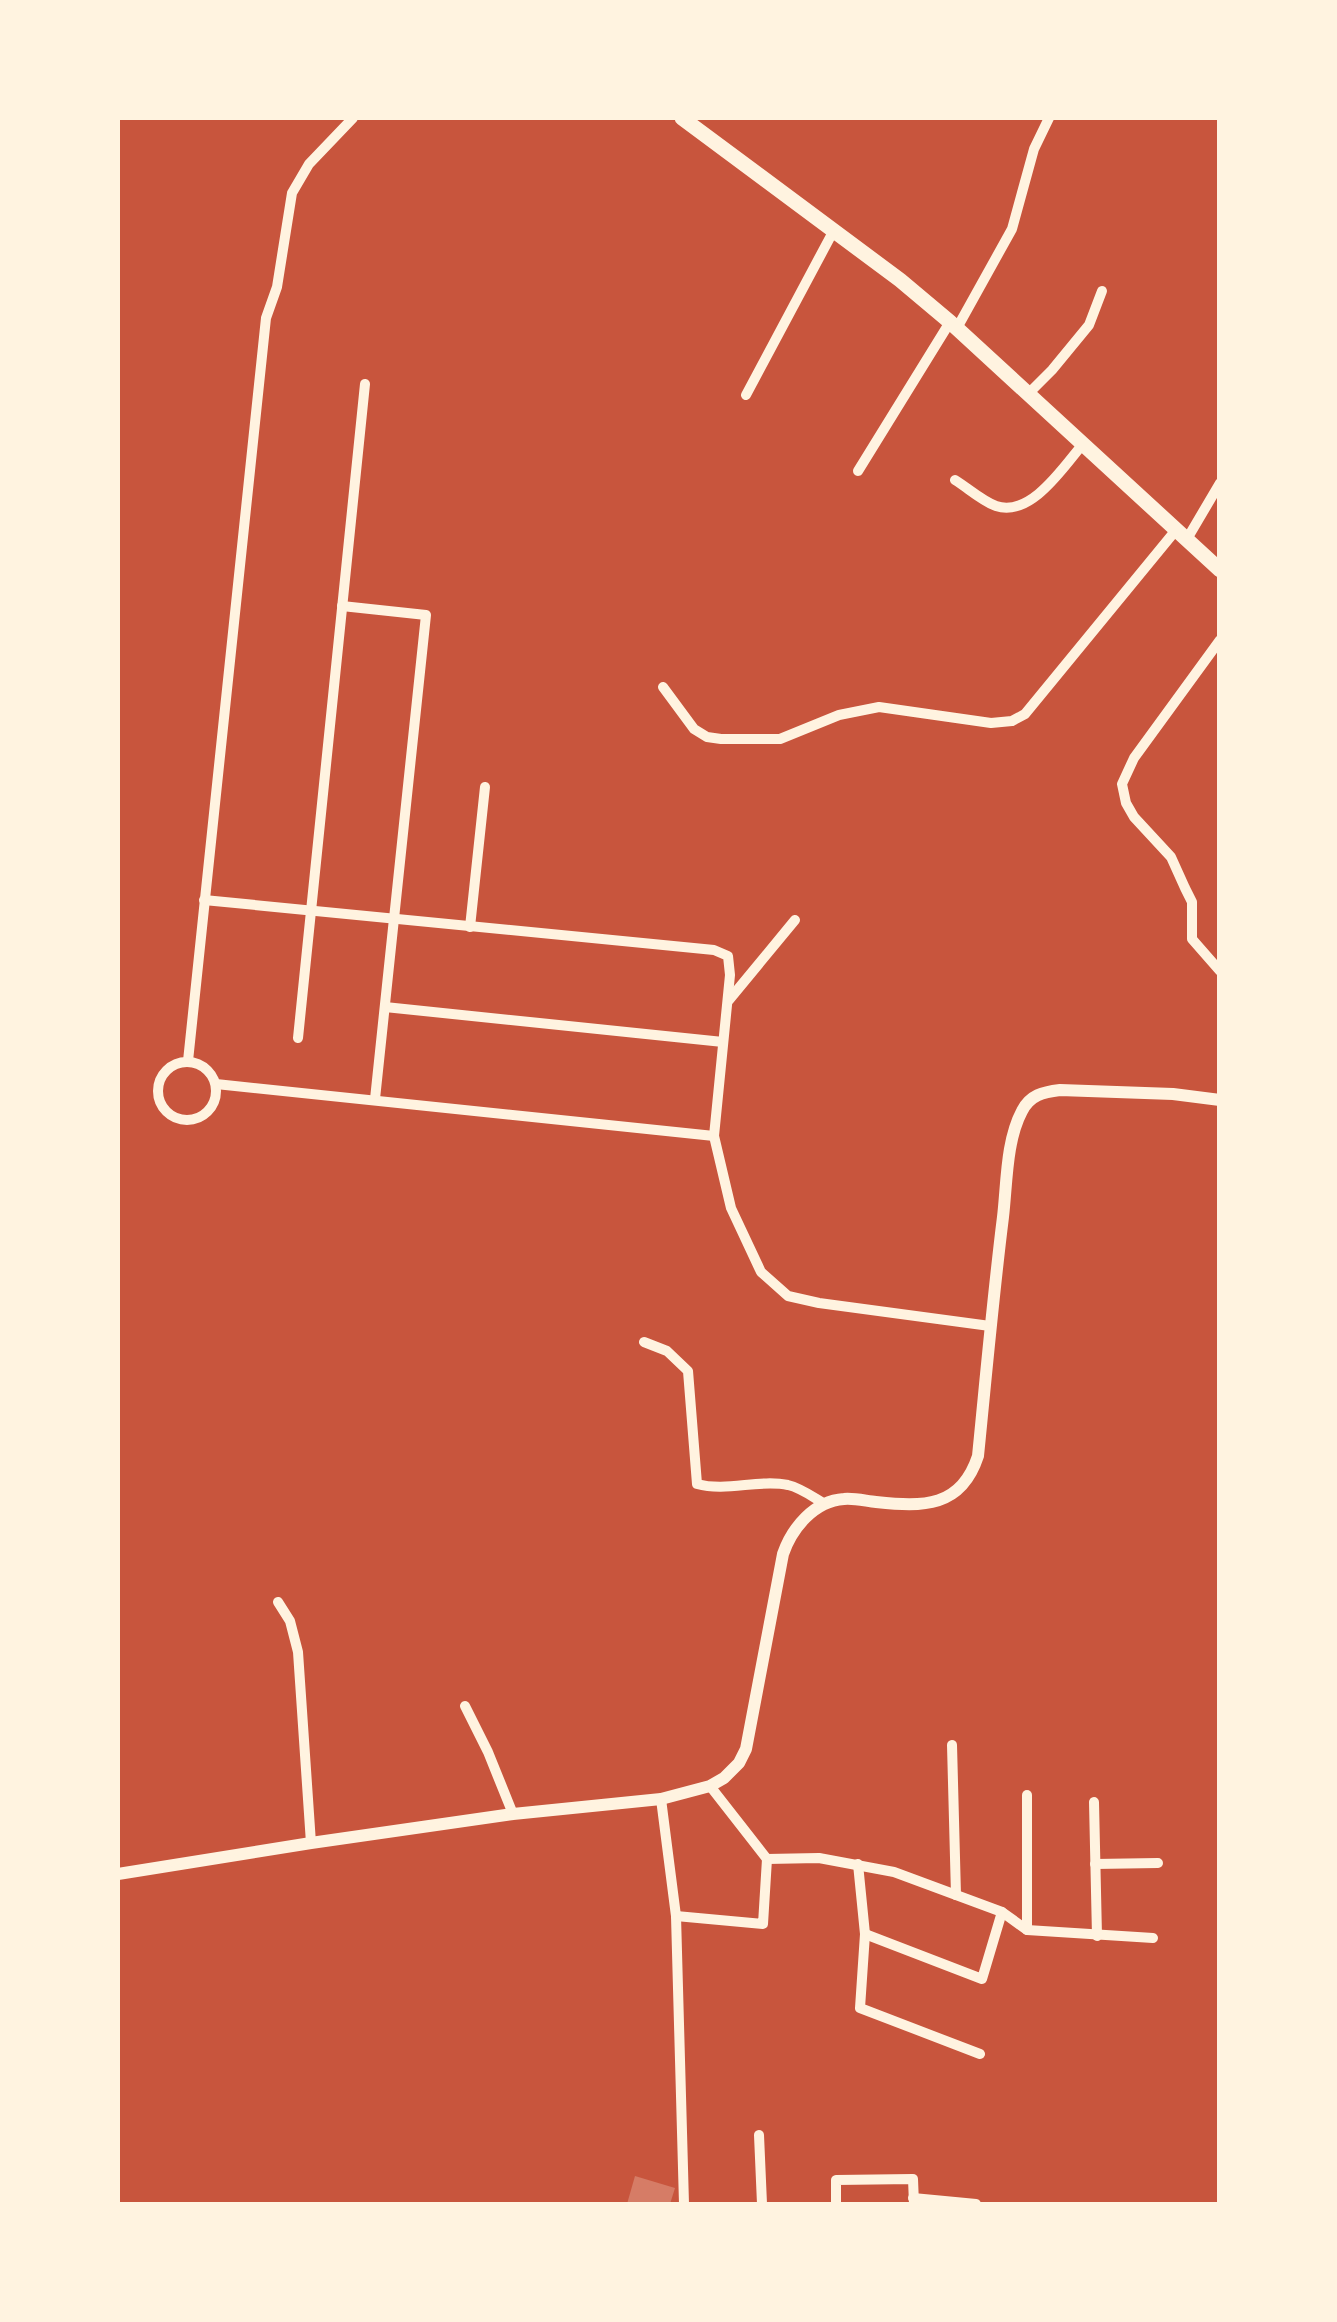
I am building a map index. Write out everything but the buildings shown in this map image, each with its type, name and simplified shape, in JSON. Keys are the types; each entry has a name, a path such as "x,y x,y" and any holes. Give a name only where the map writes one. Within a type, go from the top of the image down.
{"main road":[{"path":"682,118 954,324 1220,570"}],"street":[{"path":"188,1062 266,318 277,287 292,194 309,164 353,118"},
{"path":"858,472 1012,229 1034,148 1049,118"},
{"path":"746,395 834,230"},
{"path":"1029,393 1089,325 1102,291"},
{"path":"298,1038 365,384"},
{"path":"955,480 994,506 1028,504 1084,444"},
{"path":"663,687 694,730 707,738 780,739 839,715 878,707 991,723 1012,720 1025,714 1220,484"},
{"path":"342,606 426,615 375,1099"},
{"path":"1220,640 1134,758 1122,784 1134,817 1170,857 1186,888 1192,902 1192,940 1220,971"},
{"path":"470,926 485,787"},
{"path":"204,900 714,950 728,956 730,975 714,1136 731,1208 761,1272 788,1296 819,1304 990,1326"},
{"path":"727,1003 795,920"},
{"path":"385,1008 723,1042"},
{"path":"188,1062 206,1068 216,1084 214,1103 208,1111 190,1120 172,1115 160,1100 160,1082 171,1066 188,1062"},
{"path":"216,1084 714,1136"},
{"path":"118,1874 513,1814 661,1799 710,1786 724,1778 746,1749 782,1554 790,1536 807,1516 825,1504 844,1499 908,1506 938,1502 956,1493 973,1472 978,1456 1011,1144 1020,1113 1030,1099 1042,1092 1060,1090 1174,1094 1220,1100"},
{"path":"644,1342 667,1351 688,1371 697,1484 710,1488 785,1484 825,1504"},
{"path":"278,1602 290,1621 298,1652 310,1843"},
{"path":"465,1706 513,1814"},
{"path":"952,1744 956,1895"},
{"path":"676,1916 763,1924 767,1859 710,1786"},
{"path":"1027,1795 1027,1930"},
{"path":"661,1799 676,1916 684,2204"},
{"path":"1094,1802 1097,1936"},
{"path":"767,1859 819,1858 894,1872 1002,1912 1027,1930 1153,1938"},
{"path":"1095,1864 1158,1862"},
{"path":"858,1864 865,1934 860,2008 980,2054"},
{"path":"865,1934 982,1979 1002,1912"},
{"path":"759,2135 762,2204"},
{"path":"836,2204 836,2180 913,2179 914,2201 976,2204"}]}
